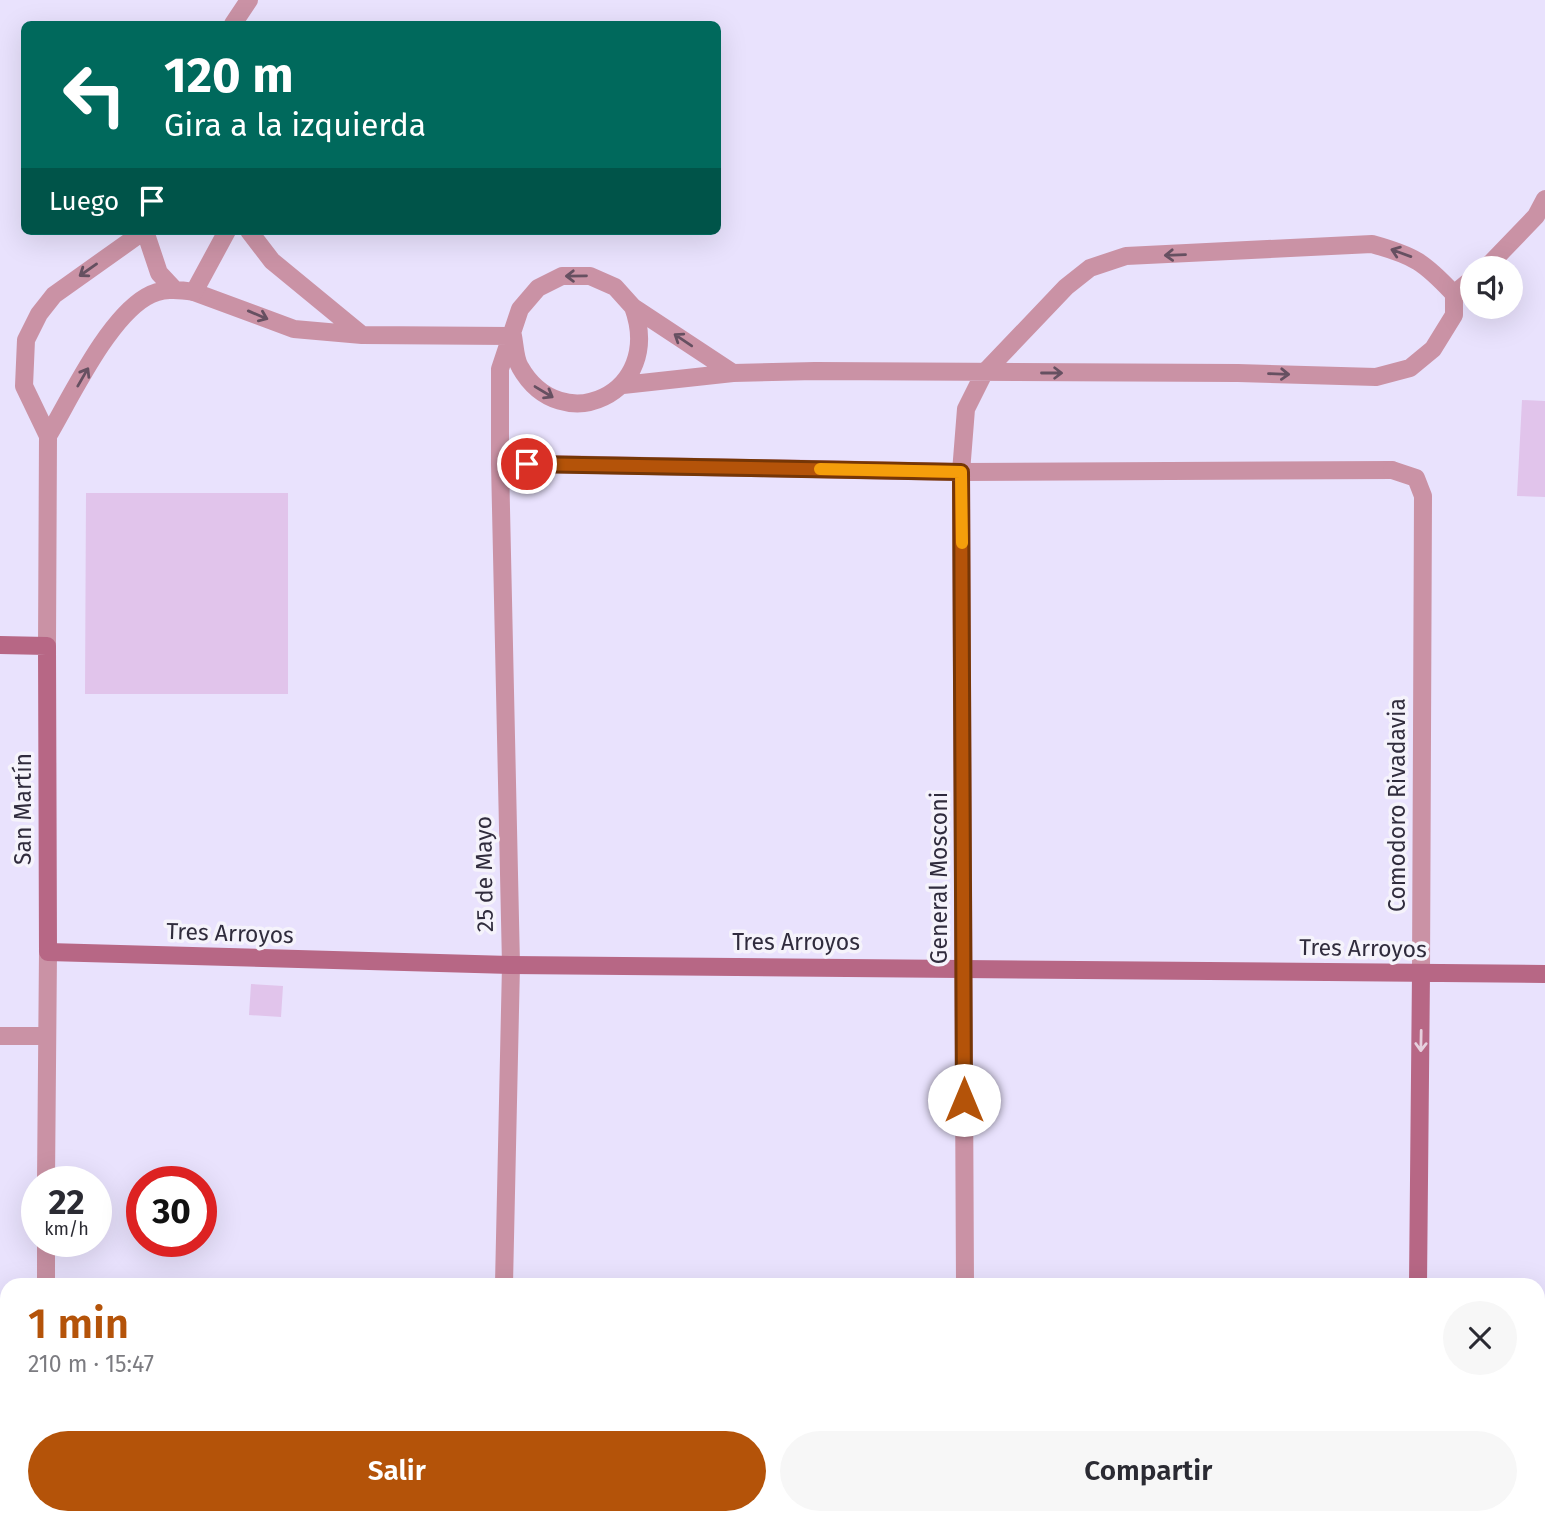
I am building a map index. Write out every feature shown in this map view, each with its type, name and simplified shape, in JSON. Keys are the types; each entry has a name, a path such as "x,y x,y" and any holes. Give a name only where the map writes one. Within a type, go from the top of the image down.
{"street":[{"path":"235,21 249,0"},
{"path":"1498,256 1536,216 1545,200"},
{"path":"48,436 24,386 26,340 39,314 54,295 139,235"},
{"path":"146,235 159,273 173,288"},
{"path":"194,292 225,235"},
{"path":"252,235 272,261 362,335"},
{"name":"General Mosconi","path":"965,1278 961,472 966,409 984,373 1066,287 1090,268 1126,256 1372,244 1403,253 1426,264 1454,294"},
{"path":"633,307 640,326 641,348 635,368 623,385 596,401 566,403 537,390 518,366 513,336 520,309 538,288 562,276 590,276 615,287 633,307 733,373"},
{"path":"48,436 97,352 124,316 146,297 173,288 194,292 293,329 362,335 513,336"},
{"path":"623,385 733,373 1238,373 1376,377 1410,368 1433,349 1454,315 1454,294 1460,289"},
{"name":"25 de Mayo","path":"505,1278 510,965 500,369 513,336"},
{"name":"San Martín","path":"46,1166 48,436"},
{"path":"500,463 961,472"},
{"name":"Comodoro Rivadavia","path":"961,472 1392,470 1416,478 1423,496 1418,1278"},
{"path":"0,645 47,646"},
{"name":"Tres Arroyos","path":"48,952 510,965 1545,974"},
{"path":"0,1036 46,1037"},
{"path":"46,1257 47,1278"}],"building":[{"path":"1522,400 1545,401 1545,497 1517,496"},
{"path":"86,493 288,493 288,694 85,694"},
{"path":"251,984 283,986 281,1017 249,1015"}],"slow traffic":[{"path":"820,469 961,472 962,543"}],"route":[{"path":"527,464 961,472 964,1100"}]}
